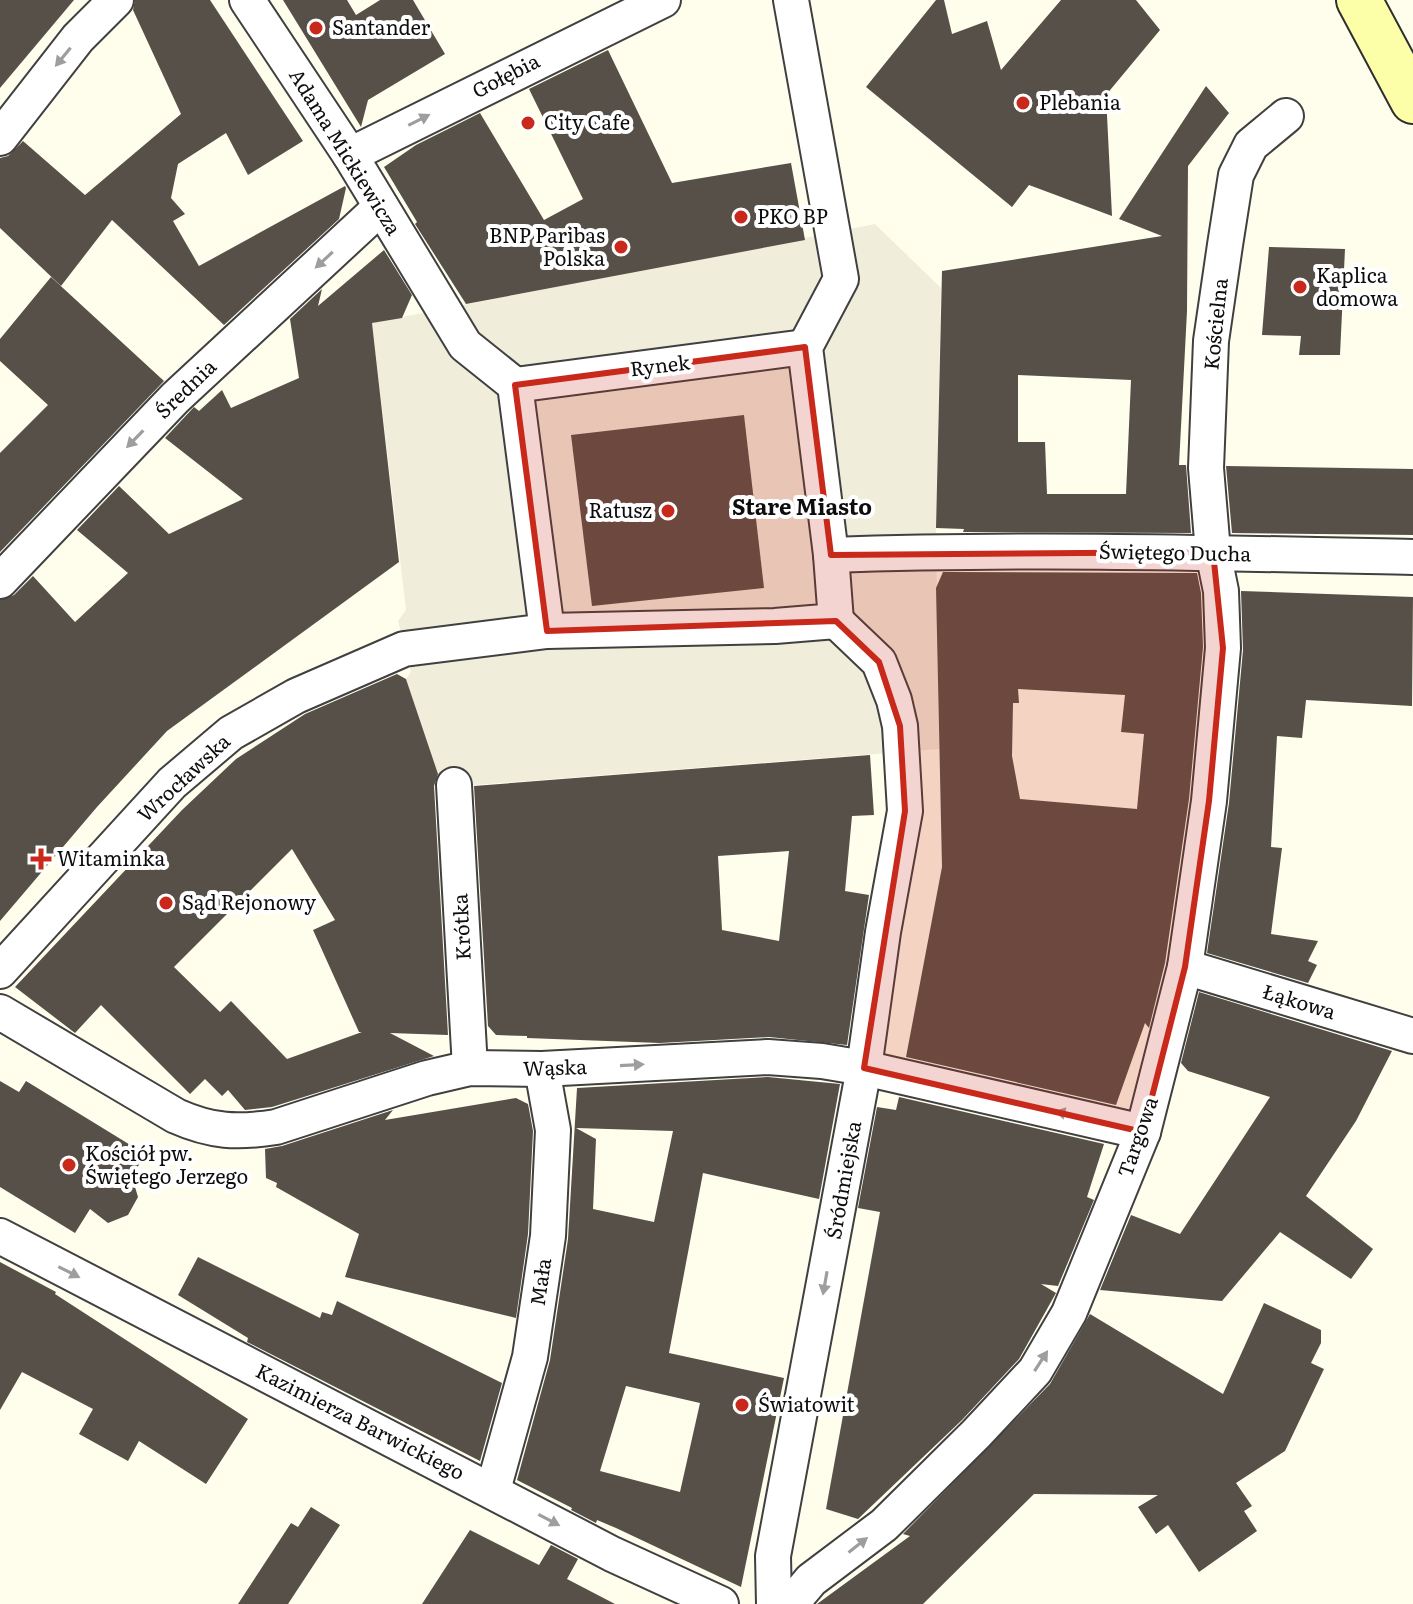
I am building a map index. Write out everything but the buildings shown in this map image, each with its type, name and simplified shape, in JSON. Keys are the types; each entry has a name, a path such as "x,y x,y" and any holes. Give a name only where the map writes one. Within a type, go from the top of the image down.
{"main road":[{"path":"1359,0 1413,101"}],"street":[{"path":"0,138 78,38 116,0"},
{"name":"Adama Mickiewicza","path":"247,0 350,155 465,345 515,385"},
{"name":"Gołębia","path":"350,155 663,0"},
{"path":"515,385 547,631 775,626 836,621 831,555 805,347 841,279 791,0"},
{"name":"Kościelna","path":"1213,552 1206,468 1211,341 1236,175 1251,145 1286,116"},
{"name":"Średnia","path":"0,581 175,398 381,207"},
{"name":"Rynek","path":"515,385 805,347"},
{"name":"Świętego Ducha","path":"831,555 937,551 1213,552 1413,557"},
{"name":"Targowa","path":"791,1604 811,1580 884,1525 1035,1371 1069,1313 1143,1132 1185,967 1209,801 1223,648 1221,591 1213,552"},
{"name":"Śródmiejska","path":"774,1604 773,1556 864,1068 883,932 905,811 900,726 894,700 879,662 836,621"},
{"name":"Wrocławska","path":"0,971 172,783 231,733 296,696 404,649 547,631"},
{"name":"Krótka","path":"454,785 470,1068"},
{"name":"Łąkowa","path":"1185,967 1413,1036"},
{"name":"Wąska","path":"0,1012 176,1116 202,1128 251,1131 276,1127 427,1078 470,1068 542,1069 768,1057 864,1068 1143,1132"},
{"name":"Mała","path":"493,1490 530,1357 548,1236 553,1130 542,1069"},
{"name":"Kazimierza Barwickiego","path":"0,1236 612,1554 721,1604"}],"highlighted area":[{"path":"805,347 831,555 1213,552 1223,648 1209,801 1185,967 1143,1132 864,1068 905,811 900,726 879,662 836,621 547,631 515,385"}],"shaded area":[{"path":"875,224 941,288 936,528 939,749 475,785 432,781 430,750 406,679 411,672 398,621 406,610 372,323"}],"place":[{"name":"Santander","path":"316,28"},
{"name":"Plebania","path":"1023,103"},
{"name":"City Cafe","path":"528,123"},
{"name":"PKO BP","path":"741,217"},
{"name":"BNP Paribas Polska","path":"621,247"},
{"name":"Kaplica domowa","path":"1300,287"},
{"name":"Ratusz","path":"668,511"},
{"name":"Witaminka","path":"41,859"},
{"name":"Sąd Rejonowy","path":"166,903"},
{"name":"Kościół pw. Świętego Jerzego","path":"69,1165"},
{"name":"Światowit","path":"742,1405"}],"district":[{"name":"Stare Miasto","path":"802,507"}]}
